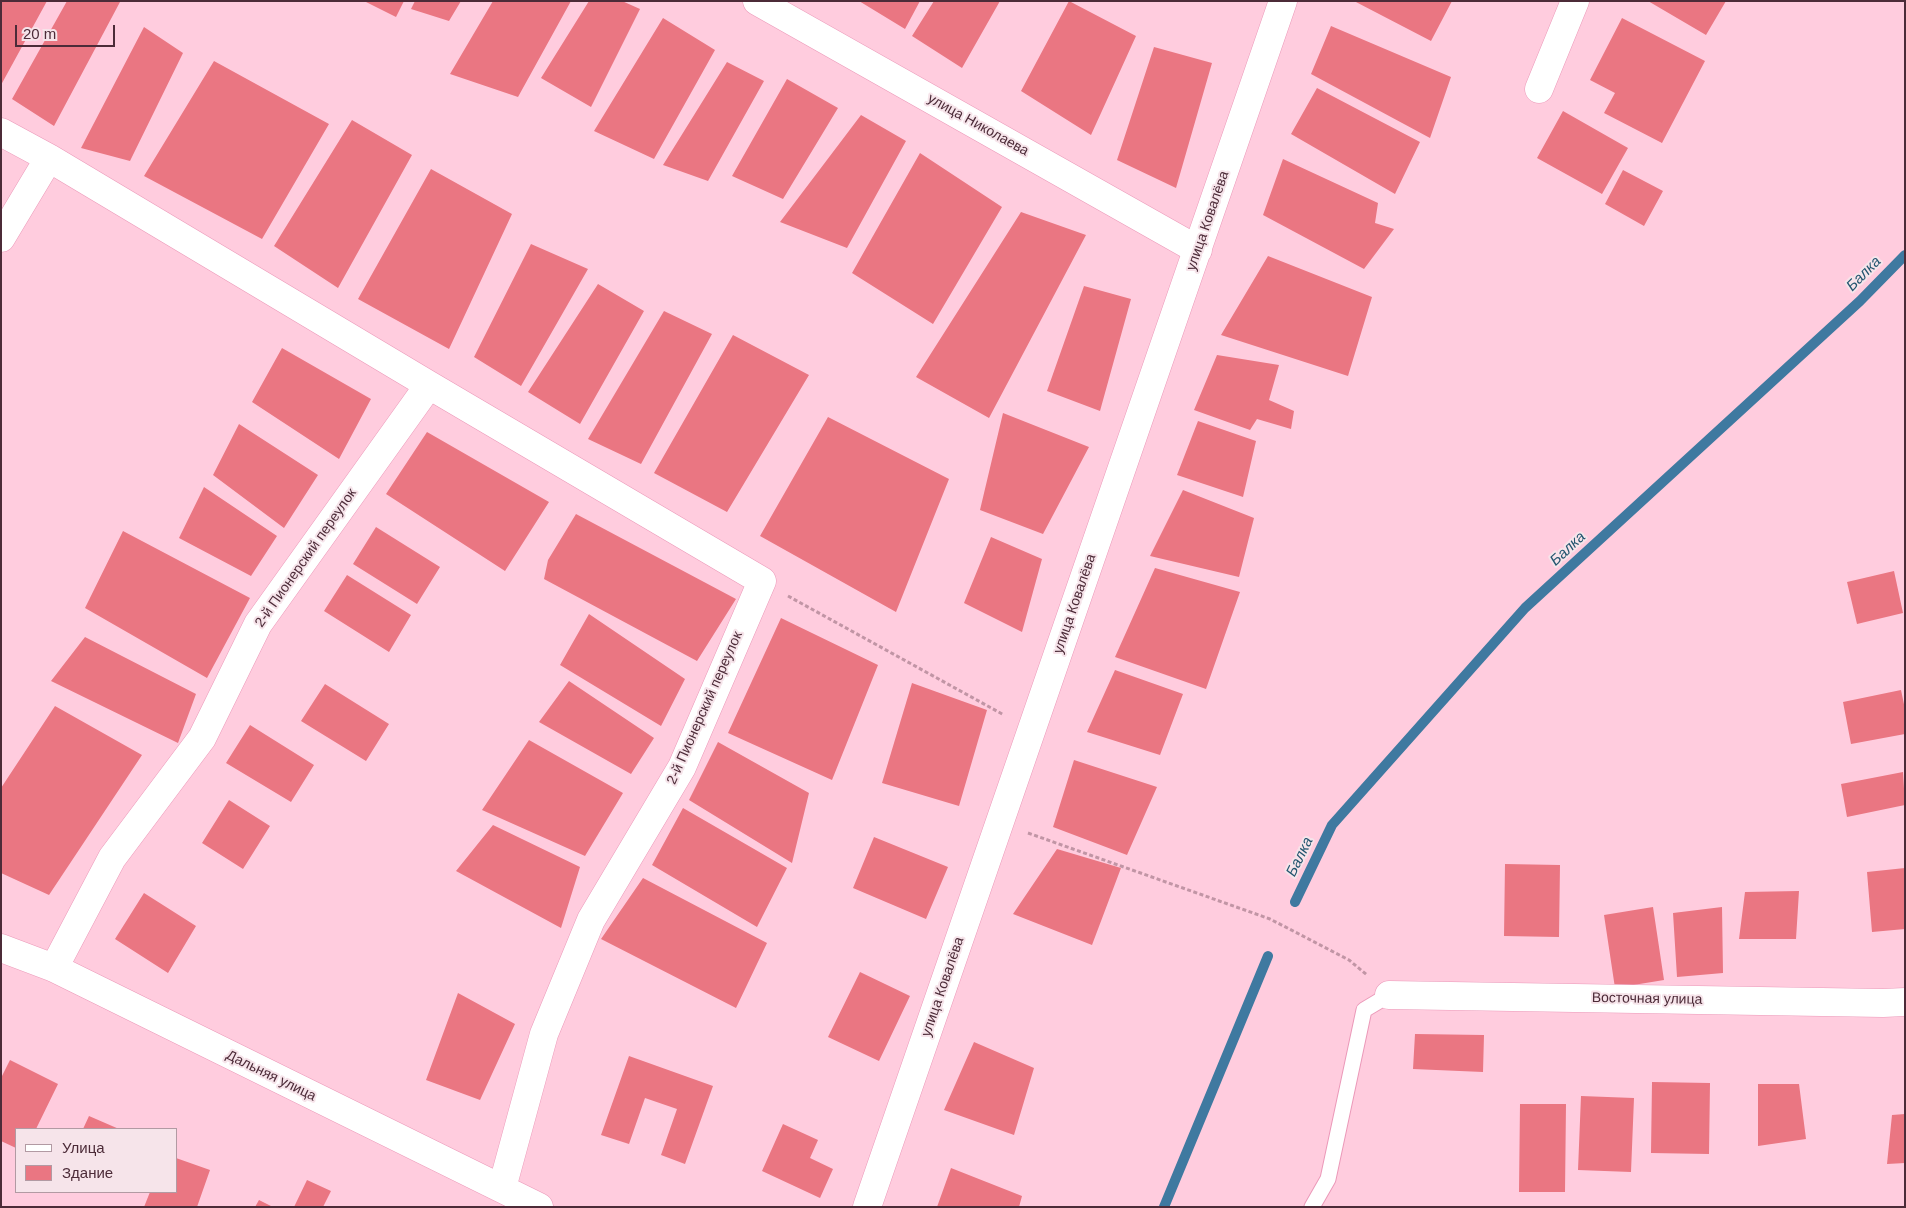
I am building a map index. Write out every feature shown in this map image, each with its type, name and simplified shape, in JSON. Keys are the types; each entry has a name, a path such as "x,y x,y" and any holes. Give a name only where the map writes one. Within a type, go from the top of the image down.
{"street":[{"name":"улица Николаева","path":"758,1 1198,250"},
{"name":"улица Ковалёва","path":"867,1207 1283,1"},
{"path":"1539,90 1575,1"},
{"path":"1,132 50,158 429,385 762,581"},
{"path":"1,238 50,158"},
{"name":"2-й Пионерский переулок","path":"54,968 112,858 202,738 258,624 429,385"},
{"name":"2-й Пионерский переулок","path":"502,1188 544,1034 591,920 682,767 762,581"},
{"name":"Дальняя улица","path":"1,948 54,968 330,1106 539,1207"},
{"name":"Восточная улица","path":"1389,995 1905,1002"}],"lane":[{"path":"1312,1207 1328,1179 1364,1010 1389,995"}],"path":[{"path":"762,581 1032,730"},
{"path":"1000,822 1270,919 1349,960 1389,995"}],"building":[{"path":"1,1 47,1 1,85"},
{"path":"67,1 120,2 54,126 12,99"},
{"path":"364,1 404,1 396,17"},
{"path":"415,1 461,1 449,21 411,9"},
{"path":"493,1 571,1 518,97 450,74"},
{"path":"589,1 622,1 640,9 591,107 541,78"},
{"path":"859,1 920,1 905,29"},
{"path":"934,1 1000,1 962,68 912,36"},
{"path":"1069,1 1136,36 1091,135 1021,91"},
{"path":"1354,1 1452,1 1431,41"},
{"path":"1648,1 1726,1 1706,35"},
{"path":"663,18 715,50 654,159 594,131"},
{"path":"1622,18 1705,61 1662,143 1604,113 1615,93 1590,80"},
{"path":"1331,26 1451,77 1430,138 1311,74"},
{"path":"144,27 183,53 130,161 81,148"},
{"path":"1154,47 1212,63 1176,188 1117,160"},
{"path":"214,61 329,124 262,239 144,176"},
{"path":"727,62 764,81 708,181 663,165"},
{"path":"787,79 838,108 783,199 732,176"},
{"path":"1317,88 1420,142 1395,194 1291,134"},
{"path":"1563,111 1628,148 1602,194 1537,158"},
{"path":"861,115 906,141 847,248 780,222"},
{"path":"352,120 412,155 338,288 274,246"},
{"path":"920,153 1002,207 933,324 852,273"},
{"path":"1283,159 1378,203 1375,223 1394,229 1364,269 1263,215"},
{"path":"431,169 512,214 449,349 358,299"},
{"path":"1623,170 1663,191 1644,226 1605,204"},
{"path":"1021,212 1086,235 989,418 916,377"},
{"path":"531,244 588,269 521,386 474,357"},
{"path":"1268,256 1372,297 1348,376 1221,335"},
{"path":"598,284 644,311 580,424 528,392"},
{"path":"1084,286 1131,299 1100,411 1047,391"},
{"path":"664,311 712,334 641,464 588,439"},
{"path":"733,335 809,375 727,512 654,473"},
{"path":"282,348 371,399 339,459 252,402"},
{"path":"1217,355 1279,365 1269,400 1294,411 1291,429 1257,419 1250,430 1194,410"},
{"path":"1003,413 1089,447 1043,534 980,510"},
{"path":"828,417 949,479 896,612 760,536"},
{"path":"1198,421 1256,441 1243,497 1177,475"},
{"path":"239,424 318,475 284,528 213,475"},
{"path":"427,432 549,502 505,571 386,494"},
{"path":"204,487 277,536 251,576 179,538"},
{"path":"1183,490 1254,518 1239,577 1150,556"},
{"path":"576,514 736,599 697,661 544,579 548,560"},
{"path":"376,527 440,567 417,604 353,564"},
{"path":"123,531 250,598 207,678 85,608"},
{"path":"991,537 1042,559 1022,632 964,603"},
{"path":"1155,568 1240,592 1206,689 1115,657"},
{"path":"1894,571 1903,613 1857,624 1847,582"},
{"path":"347,575 411,615 389,652 324,611"},
{"path":"589,614 685,679 661,726 560,665"},
{"path":"781,618 878,665 832,780 728,733"},
{"path":"85,637 196,694 178,743 51,681"},
{"path":"1115,670 1183,694 1160,755 1087,732"},
{"path":"569,681 654,738 631,774 539,722"},
{"path":"912,683 987,710 959,806 882,783"},
{"path":"325,684 389,724 366,761 301,721"},
{"path":"1901,690 1905,709 1905,734 1851,744 1843,702"},
{"path":"55,706 142,755 49,895 1,873 1,788"},
{"path":"250,725 314,765 291,802 226,763"},
{"path":"529,740 623,793 585,856 482,810"},
{"path":"718,742 809,793 792,863 689,800"},
{"path":"1074,760 1157,787 1127,855 1053,827"},
{"path":"1903,772 1905,805 1847,817 1841,784"},
{"path":"229,800 270,826 243,869 202,843"},
{"path":"683,808 787,868 757,927 652,865"},
{"path":"493,825 580,867 561,928 456,871"},
{"path":"874,837 948,867 926,919 853,888"},
{"path":"1057,849 1121,868 1092,945 1013,914"},
{"path":"1505,864 1560,865 1559,937 1504,936"},
{"path":"1905,868 1905,929 1872,932 1867,872"},
{"path":"643,878 767,943 736,1008 601,939"},
{"path":"1799,891 1796,939 1739,939 1745,892"},
{"path":"144,893 196,926 168,973 115,939"},
{"path":"1653,907 1664,980 1615,988 1604,915"},
{"path":"1722,907 1723,973 1677,977 1673,913"},
{"path":"860,972 910,996 879,1061 828,1037"},
{"path":"458,993 515,1024 480,1100 426,1080"},
{"path":"1415,1034 1484,1035 1483,1072 1413,1069"},
{"path":"974,1042 1034,1068 1014,1135 944,1110"},
{"path":"629,1056 713,1086 685,1164 661,1155 677,1109 645,1098 629,1144 601,1135"},
{"path":"10,1060 58,1084 36,1128 15,1128 15,1148 1,1141 1,1078"},
{"path":"1652,1082 1710,1083 1709,1154 1651,1153"},
{"path":"1758,1084 1799,1084 1806,1139 1758,1146"},
{"path":"1581,1096 1634,1098 1631,1172 1578,1170"},
{"path":"1520,1104 1566,1104 1565,1192 1519,1192"},
{"path":"1905,1114 1905,1163 1887,1164 1892,1115"},
{"path":"89,1116 117,1128 83,1128"},
{"path":"783,1124 818,1140 810,1158 833,1169 820,1198 762,1171"},
{"path":"178,1159 210,1170 197,1207 144,1207 150,1193 178,1193"},
{"path":"951,1168 1022,1196 1019,1207 937,1207"},
{"path":"307,1180 331,1191 323,1207 294,1207"},
{"path":"259,1200 273,1207 255,1207"}],"waterway":[{"name":"Балка","path":"1295,902 1332,825 1525,608 1860,301 1905,255"},
{"name":"Балка","path":"1164,1207 1268,956"}]}
